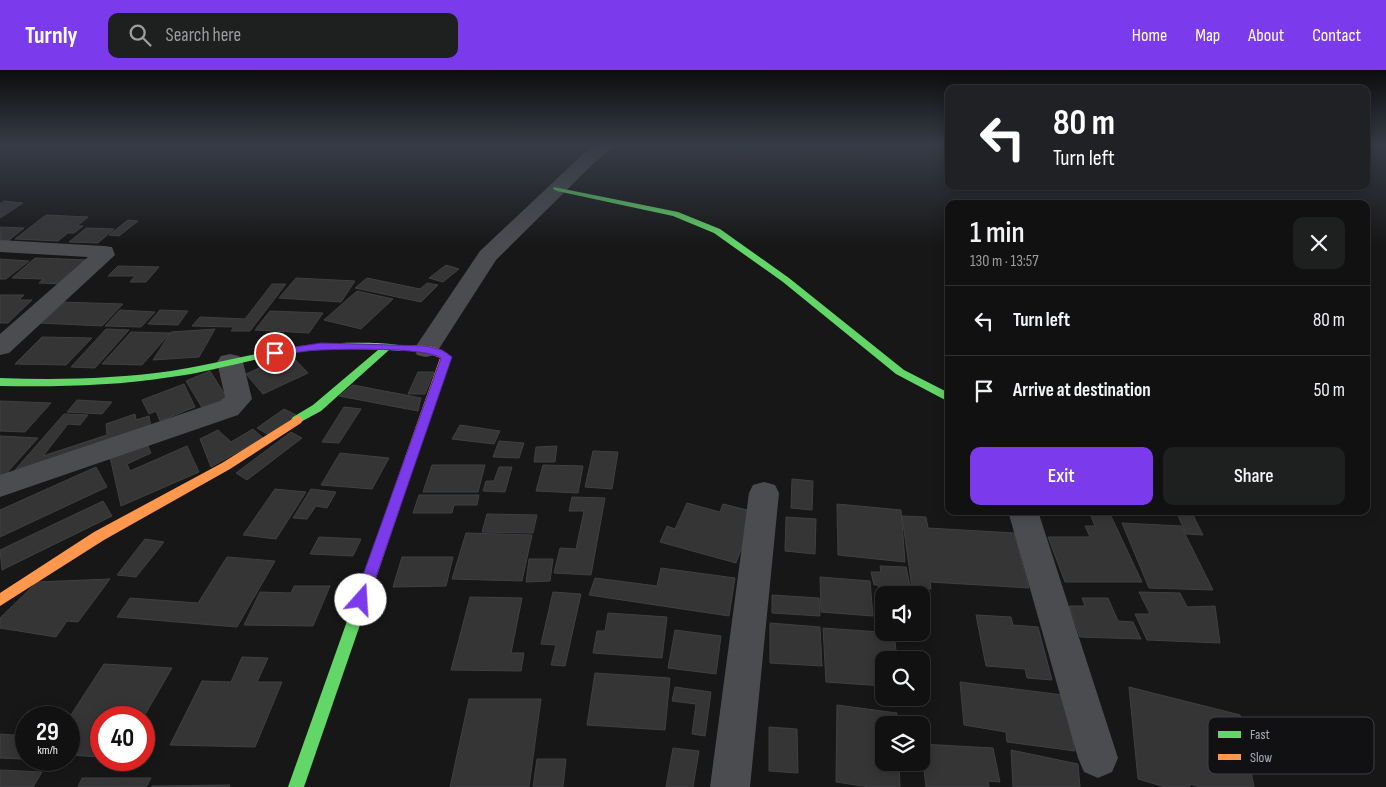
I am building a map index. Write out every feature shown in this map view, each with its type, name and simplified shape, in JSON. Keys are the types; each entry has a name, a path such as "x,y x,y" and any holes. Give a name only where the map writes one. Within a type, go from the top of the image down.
{"street":[{"path":"426,349 488,256 568,179"},
{"path":"557,190 675,214 717,231 786,280 900,372 945,396"},
{"path":"0,246 104,252 104,255 3,341"},
{"path":"0,382 122,380 196,370 260,355 321,346 426,349 439,352 446,357 296,787"},
{"path":"0,600 99,536 226,466 317,408 387,347"},
{"path":"0,486 229,408 239,399 230,362"},
{"path":"730,787 764,493"},
{"path":"1024,515 1098,758"}],"building":[{"path":"4,201 23,203 0,218 0,204"},
{"path":"46,215 88,217 77,226 83,226 74,233 68,233 58,241 15,239"},
{"path":"128,220 138,221 119,236 109,235"},
{"path":"0,227 24,228 8,241 0,240"},
{"path":"86,228 114,229 98,243 69,242"},
{"path":"35,258 89,260 63,284 39,283 43,279 12,278"},
{"path":"0,259 29,261 6,279 0,279"},
{"path":"446,265 459,269 443,282 429,278"},
{"path":"118,266 159,267 146,282 130,282 135,276 108,276"},
{"path":"296,278 355,281 341,302 279,298"},
{"path":"367,278 420,289 427,283 438,285 421,302 355,288"},
{"path":"272,284 286,284 250,331 231,331 234,327 192,326 200,317 245,319"},
{"path":"357,291 393,299 361,329 324,320"},
{"path":"0,295 24,295 19,300 32,300 8,323 0,323"},
{"path":"62,302 123,304 102,326 40,323"},
{"path":"120,310 155,312 141,327 105,326"},
{"path":"160,310 188,311 178,325 148,324"},
{"path":"270,311 323,313 309,333 255,330"},
{"path":"106,329 129,330 95,368 71,367"},
{"path":"215,329 199,357 153,360 171,332"},
{"path":"131,332 170,333 142,365 102,364"},
{"path":"42,337 92,338 66,365 15,364"},
{"path":"290,354 308,373 263,394 246,374"},
{"path":"210,371 229,401 204,411 186,381"},
{"path":"418,372 434,372 425,394 408,394"},
{"path":"184,384 195,407 160,421 156,411 149,414 142,400"},
{"path":"353,385 421,398 418,411 339,396"},
{"path":"77,400 112,402 102,414 67,412"},
{"path":"0,401 51,403 25,432 0,431"},
{"path":"344,407 361,409 339,443 322,442"},
{"path":"284,409 296,415 269,435 257,428"},
{"path":"64,414 88,415 80,425 68,424 43,456 107,435 106,424 135,414 136,420 149,416 151,428 8,478"},
{"path":"460,425 500,431 494,444 452,439"},
{"path":"253,429 263,438 211,467 200,439 218,430 231,442"},
{"path":"291,432 302,438 247,480 236,473"},
{"path":"0,436 38,438 4,476 0,476"},
{"path":"499,441 524,443 519,458 493,457"},
{"path":"146,442 151,453 127,464 130,471 187,446 199,472 121,506 110,457"},
{"path":"557,446 555,462 534,462 536,447"},
{"path":"593,451 618,452 612,489 585,487"},
{"path":"340,453 389,458 372,489 321,485"},
{"path":"432,465 485,465 478,492 423,492"},
{"path":"543,465 583,466 578,493 536,491"},
{"path":"96,467 107,487 0,537 0,510"},
{"path":"499,467 512,467 505,492 483,491 486,481 494,481"},
{"path":"792,479 813,481 812,510 791,508"},
{"path":"275,489 306,492 276,539 243,535"},
{"path":"311,489 336,492 327,508 316,506 307,519 293,518"},
{"path":"419,495 479,495 477,505 454,505 452,513 413,513"},
{"path":"572,497 605,498 591,575 554,573 560,548 576,549 584,511 569,511"},
{"path":"103,501 112,516 2,570 0,550"},
{"path":"687,503 720,512 723,504 755,512 736,563 660,542 667,526 675,529"},
{"path":"837,504 901,510 905,562 838,555"},
{"path":"487,514 537,515 533,533 482,532"},
{"path":"1090,515 1110,515 1142,582 1065,582 1048,537 1090,537 1085,526 1095,526"},
{"path":"1178,515 1193,515 1203,535 1186,534"},
{"path":"902,516 926,517 928,528 1014,533 1029,588 930,582 931,589 930,586 912,586"},
{"path":"786,517 816,519 815,554 785,551"},
{"path":"1122,523 1181,526 1213,590 1149,588"},
{"path":"466,533 532,535 522,581 452,579"},
{"path":"319,537 361,539 353,556 310,554"},
{"path":"145,539 164,542 136,577 117,575"},
{"path":"227,557 275,561 237,627 117,617 130,598 198,603"},
{"path":"402,557 453,557 446,586 393,587"},
{"path":"529,559 553,559 550,581 526,582"},
{"path":"880,566 906,567 910,586 874,585 871,572 881,572"},
{"path":"661,568 735,578 729,616 589,595 595,578 657,586"},
{"path":"820,577 870,581 873,616 821,612"},
{"path":"110,579 78,622 67,621 56,637 0,628 0,618 37,582"},
{"path":"294,586 330,586 313,626 244,625 260,592 291,593"},
{"path":"553,592 581,594 565,666 551,665 556,645 541,644"},
{"path":"1139,592 1180,593 1187,607 1215,606 1220,643 1147,640 1135,614 1150,614"},
{"path":"772,595 819,598 820,616 772,613"},
{"path":"470,597 522,598 511,653 524,653 521,671 451,670"},
{"path":"1082,598 1108,598 1118,621 1133,622 1141,639 1080,637 1069,606 1085,606"},
{"path":"608,613 667,617 662,658 593,653 597,631 605,631"},
{"path":"976,615 1011,617 1013,625 1038,627 1052,680 1027,678 1025,669 986,666"},
{"path":"770,623 820,627 822,666 770,663"},
{"path":"823,628 875,632 875,641 895,641 896,651 875,651 875,685 826,682"},
{"path":"675,630 721,636 716,674 668,668"},
{"path":"242,657 268,658 257,682 282,682 255,747 170,745 202,681 231,682"},
{"path":"104,664 172,668 150,706 90,706 90,756 80,756 80,706 77,706"},
{"path":"595,673 670,678 665,730 587,725"},
{"path":"960,682 1063,695 1075,751 1007,742 1006,732 964,725"},
{"path":"675,687 711,692 705,736 692,734 696,704 672,701"},
{"path":"1129,687 1240,715 1240,717 1208,717 1208,774 1251,774 1254,787 1200,787 1190,784 1190,787 1165,787 1138,779"},
{"path":"469,699 541,699 529,787 450,787"},
{"path":"837,705 897,713 897,716 875,716 875,771 899,771 900,787 869,787 836,782"},
{"path":"769,727 797,729 798,773 769,771"},
{"path":"0,734 15,735 15,759 0,758"},
{"path":"930,744 993,748 1000,782 988,781 989,787 926,787 924,771 930,771"},
{"path":"673,748 699,751 693,787 666,787"},
{"path":"1011,750 1078,764 1080,787 1013,787"},
{"path":"537,759 566,759 563,787 533,787"},
{"path":"0,770 42,772 33,787 0,787"},
{"path":"82,778 151,778 146,787 78,787"},
{"path":"230,785 229,787 151,787 152,786"}],"traffic: fast":[{"path":"557,189 675,214 717,231 786,280 900,372 945,396"},
{"path":"0,382 86,382 150,377 291,350 319,347 401,348"},
{"path":"297,420 317,408 387,347"},
{"path":"296,787 364,593"}],"traffic: slow":[{"path":"364,593 446,357 430,350 401,348"},
{"path":"0,600 99,536 226,466 297,420"}],"route":[{"path":"275,353 321,346 387,347 426,349 439,352 446,357 361,600"}]}
